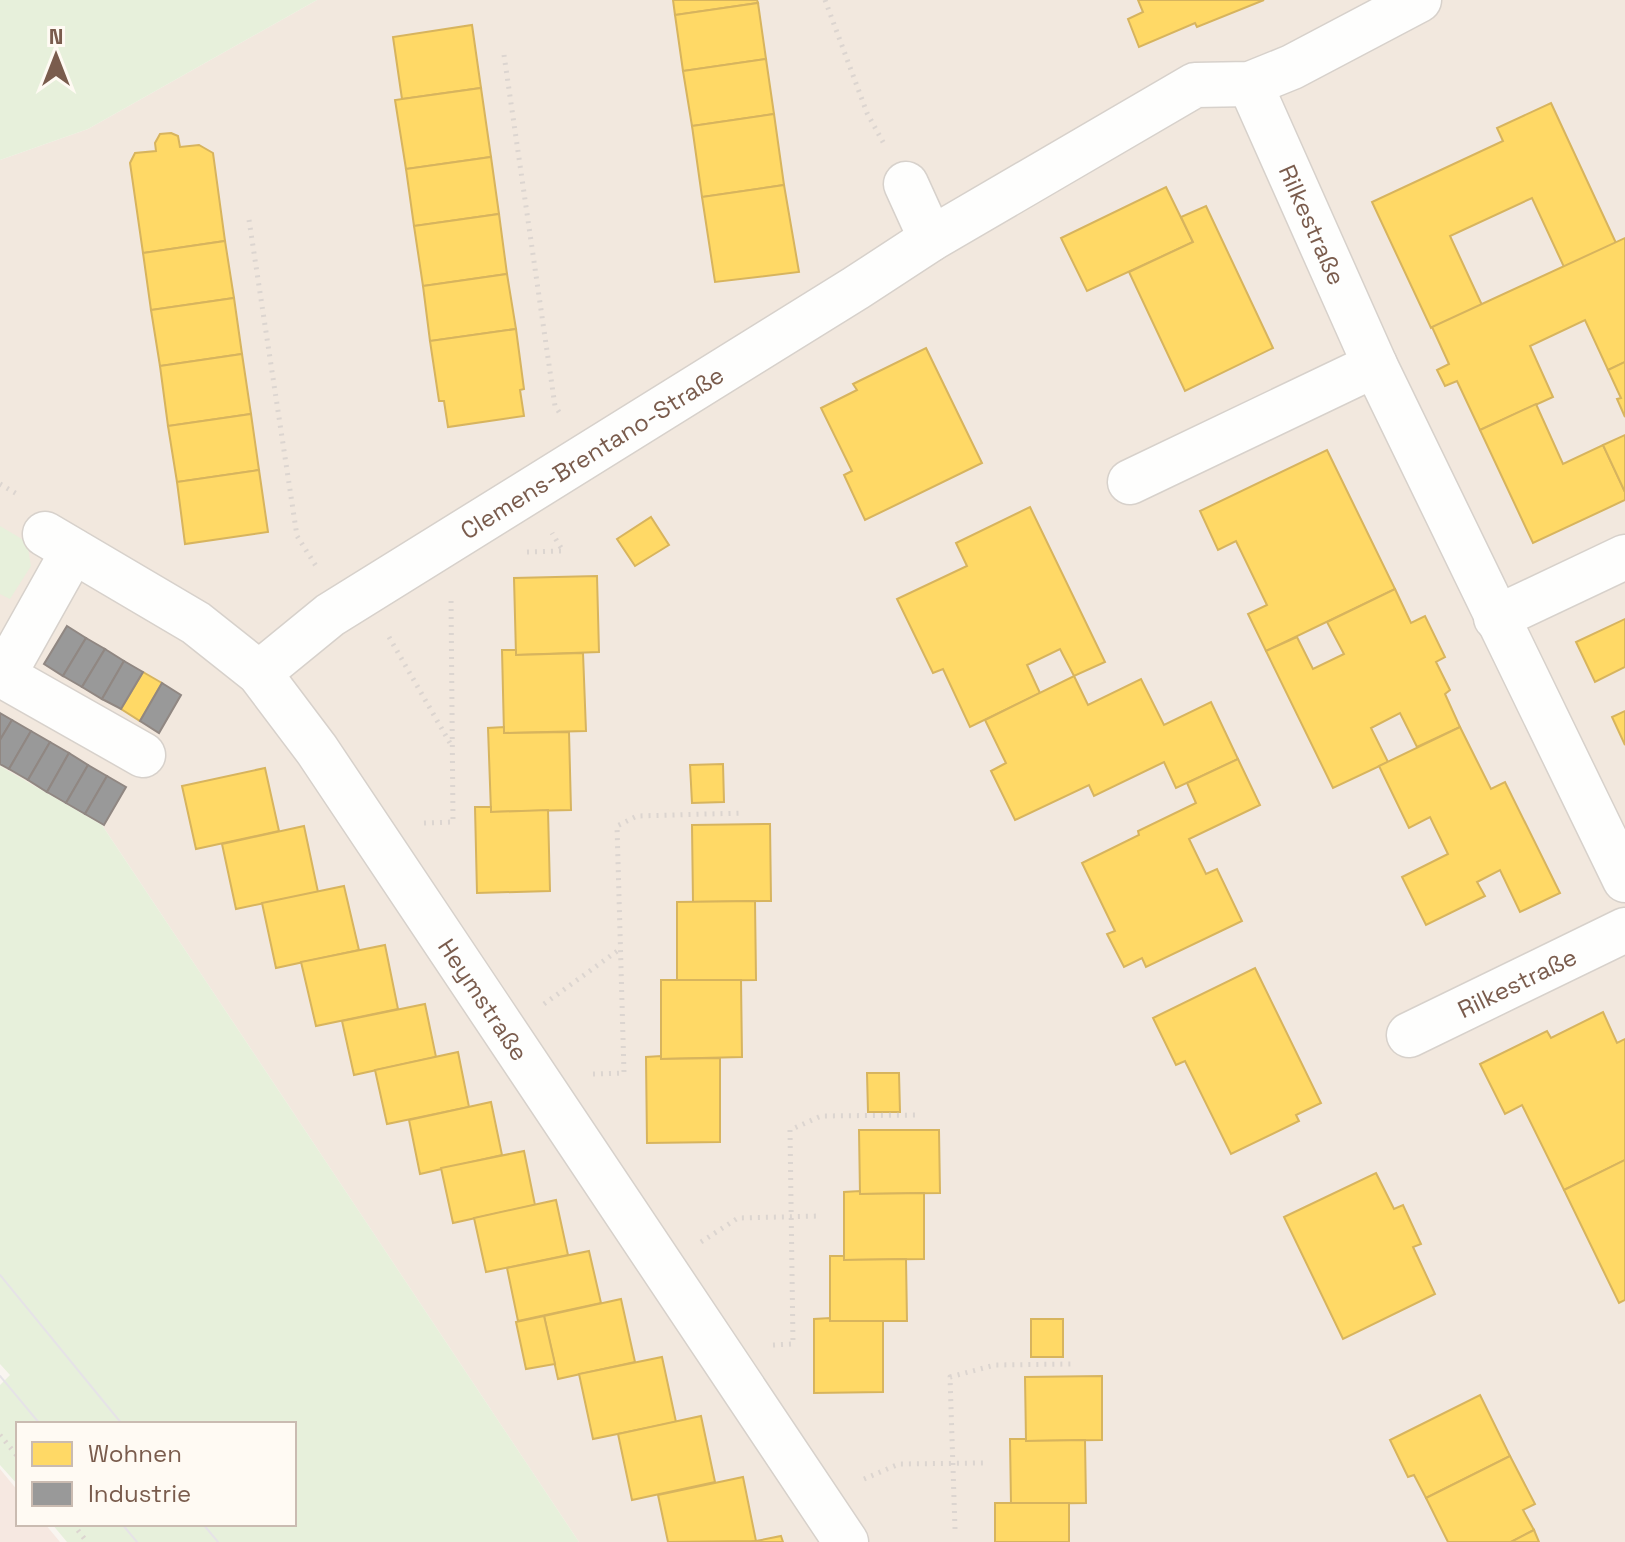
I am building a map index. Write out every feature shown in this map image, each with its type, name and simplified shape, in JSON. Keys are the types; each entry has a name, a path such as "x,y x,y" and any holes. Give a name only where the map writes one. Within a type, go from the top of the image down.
{"street":[{"name":"Clemens-Brentano-Straße","path":"259,673 353,601 931,239 1195,85 1250,84 1292,67 1396,6"},
{"name":"Rilkestraße","path":"1250,84 1375,365 1625,880"},
{"path":"906,184 931,239"},
{"path":"1130,482 1375,365"},
{"name":"Heymstraße","path":"1,675 59,543 196,623 259,673 317,750 846,1542"},
{"path":"1496,618 1625,557"},
{"path":"1,675 143,755"},
{"name":"Rilkestraße","path":"1409,1035 1625,930"}],"path":[{"path":"825,0 867,113 906,184"},
{"path":"504,55 555,406 588,456"},
{"path":"249,220 297,536 353,601 450,744"},
{"path":"525,552 563,551 527,493"},
{"path":"375,837 395,824 453,822 451,590"},
{"path":"543,1088 564,1076 624,1073 617,826 637,816 744,813"},
{"path":"505,1032 620,948"},
{"path":"724,1359 745,1347 793,1344 790,1130 821,1116 920,1115"},
{"path":"662,1266 738,1218 821,1216"},
{"path":"955,1529 950,1377 995,1365 1071,1364"},
{"path":"0,1435 16,1455"},
{"path":"820,1503 840,1490 899,1464 983,1463"},
{"path":"75,1526 87,1542"}],"shaded area":[{"path":"317,0 1625,0 1625,1542 579,1542 102,825 0,766 0,160 88,129"},
{"path":"0,1469 16,1489 16,1526 47,1526 60,1542 0,1542"}],"green space":[{"path":"0,0 317,0 88,129 0,160"},
{"path":"0,526 27,542 31,566 10,599 0,594"},
{"path":"0,766 102,825 579,1542 67,1542 54,1526 296,1526 296,1422 16,1422 16,1483 0,1465 0,1385 10,1375 0,1364"}],"building: Wohnen":[{"path":"673,0 757,0 758,3 675,15"},
{"path":"1138,0 1264,0 1197,27 1195,23 1139,47 1128,19 1143,12"},
{"path":"758,3 766,59 683,71 675,15"},
{"path":"472,25 481,88 402,99 393,37"},
{"path":"766,59 774,114 692,126 683,71"},
{"path":"481,88 491,157 406,169 395,100"},
{"path":"1551,103 1616,243 1564,267 1532,198 1450,236 1482,305 1431,328 1372,202 1503,141 1497,128"},
{"path":"774,114 784,185 702,197 692,126"},
{"path":"160,134 178,136 180,147 199,145 213,153 225,241 143,253 130,163 135,153 156,151 155,143"},
{"path":"491,157 499,214 414,226 406,169"},
{"path":"784,185 799,272 715,282 702,197"},
{"path":"1166,187 1193,242 1087,291 1061,238"},
{"path":"1206,206 1273,348 1185,391 1129,272 1193,242 1181,217"},
{"path":"499,214 507,274 423,286 414,226"},
{"path":"1625,238 1625,362 1608,370 1585,320 1530,346 1553,397 1480,430 1457,381 1445,386 1437,370 1449,364 1432,327"},
{"path":"225,241 234,298 151,310 143,253"},
{"path":"507,274 516,329 430,341 423,286"},
{"path":"234,298 242,354 160,366 151,310"},
{"path":"516,329 524,389 520,390 524,416 448,427 444,401 439,401 430,341"},
{"path":"926,348 982,463 865,520 844,475 852,471 821,408 857,390 853,384"},
{"path":"242,354 251,414 168,426 160,366"},
{"path":"1625,362 1625,417 1617,399 1621,398 1608,370"},
{"path":"1536,404 1563,464 1603,445 1625,492 1625,500 1533,543 1480,430"},
{"path":"251,414 259,470 177,482 168,426"},
{"path":"1625,435 1625,492 1603,445"},
{"path":"1327,450 1395,589 1266,651 1248,614 1267,605 1236,541 1218,550 1200,511"},
{"path":"259,470 268,532 185,544 177,482"},
{"path":"1030,507 1105,662 1074,676 1060,649 1027,665 1040,693 970,727 943,669 933,673 897,599 967,566 956,543"},
{"path":"651,517 669,545 635,566 617,539"},
{"path":"597,576 599,652 516,655 514,578"},
{"path":"1395,589 1411,623 1425,616 1445,657 1436,662 1450,690 1445,694 1460,727 1417,747 1400,713 1371,728 1388,762 1333,788 1266,651 1297,637 1313,669 1344,654 1327,622"},
{"path":"1625,619 1625,667 1595,682 1576,642"},
{"path":"502,650 516,650 516,655 583,653 586,731 504,733"},
{"path":"143,672 162,683 140,721 121,709"},
{"path":"1074,676 1088,705 1141,679 1164,725 1211,702 1238,759 1176,788 1164,762 1094,796 1089,785 1015,820 991,771 1006,763 985,720"},
{"path":"1625,711 1625,745 1612,717"},
{"path":"504,727 504,733 569,732 571,810 491,812 488,728"},
{"path":"1460,727 1491,789 1505,782 1560,893 1520,912 1500,870 1477,882 1485,896 1426,925 1402,877 1448,854 1430,817 1409,828 1379,766"},
{"path":"1238,759 1260,805 1189,839 1206,874 1217,869 1242,921 1146,967 1142,958 1124,967 1107,934 1115,931 1082,863 1196,803 1187,783"},
{"path":"723,764 724,802 692,803 690,765"},
{"path":"265,768 279,831 196,849 182,786"},
{"path":"475,807 491,807 491,812 548,810 550,891 477,893"},
{"path":"770,824 771,901 693,902 692,825"},
{"path":"304,826 318,892 236,909 222,844"},
{"path":"344,886 359,950 276,968 262,903"},
{"path":"755,901 756,980 677,981 677,902"},
{"path":"385,945 398,1009 316,1026 301,962"},
{"path":"1255,968 1321,1103 1296,1115 1299,1121 1231,1154 1185,1061 1176,1065 1153,1018"},
{"path":"661,980 741,980 742,1057 661,1059"},
{"path":"425,1004 436,1057 354,1075 342,1021"},
{"path":"1603,1012 1617,1043 1625,1039 1625,1160 1564,1190 1522,1105 1505,1114 1480,1064 1547,1031 1551,1038"},
{"path":"458,1052 469,1107 387,1124 375,1070"},
{"path":"661,1056 661,1059 720,1058 720,1142 647,1143 646,1057"},
{"path":"867,1073 899,1073 900,1112 868,1112"},
{"path":"491,1102 502,1155 420,1174 409,1120"},
{"path":"859,1130 939,1130 940,1193 860,1194"},
{"path":"524,1151 535,1205 453,1223 441,1168"},
{"path":"1625,1160 1625,1300 1619,1303 1564,1190"},
{"path":"1376,1173 1394,1209 1403,1205 1421,1244 1413,1247 1435,1294 1343,1339 1284,1217"},
{"path":"860,1191 860,1194 924,1193 924,1259 844,1260 844,1192"},
{"path":"556,1200 568,1255 486,1272 474,1218"},
{"path":"589,1251 601,1303 518,1321 507,1268"},
{"path":"830,1256 844,1256 844,1260 906,1259 907,1321 830,1321"},
{"path":"621,1299 635,1362 558,1379 544,1316"},
{"path":"544,1316 555,1364 526,1369 516,1322"},
{"path":"830,1318 830,1321 883,1321 883,1392 814,1393 814,1319"},
{"path":"1031,1319 1063,1319 1063,1357 1031,1357"},
{"path":"662,1357 676,1422 593,1439 579,1374"},
{"path":"1102,1376 1102,1440 1026,1441 1025,1377"},
{"path":"1480,1395 1510,1456 1426,1498 1414,1475 1408,1477 1390,1440"},
{"path":"701,1416 715,1482 632,1500 618,1434"},
{"path":"1010,1439 1085,1440 1086,1503 1011,1504"},
{"path":"1510,1456 1535,1504 1523,1510 1534,1530 1511,1542 1448,1542 1426,1498"},
{"path":"743,1477 756,1541 668,1542 658,1495"},
{"path":"995,1503 1069,1503 1069,1542 995,1542"},
{"path":"1534,1530 1539,1542 1511,1542"},
{"path":"781,1536 783,1542 750,1542 756,1541"}],"building: Industrie":[{"path":"67,626 86,638 63,676 44,664"},
{"path":"86,638 105,649 82,687 63,676"},
{"path":"105,649 124,661 102,699 82,687"},
{"path":"124,661 143,672 121,709 102,699"},
{"path":"162,683 181,695 159,733 140,721"},
{"path":"0,713 12,720 0,740"},
{"path":"12,720 31,731 9,769 0,764 0,740"},
{"path":"31,731 50,742 28,780 9,769"},
{"path":"50,742 69,753 47,792 28,780"},
{"path":"69,753 88,765 66,803 47,792"},
{"path":"88,765 107,776 85,814 66,803"},
{"path":"107,776 126,787 104,825 85,814"}],"tram line":[{"path":"0,1275 120,1422"},
{"path":"0,1376 38,1422"},
{"path":"124,1526 137,1542"},
{"path":"205,1526 218,1542"}]}
